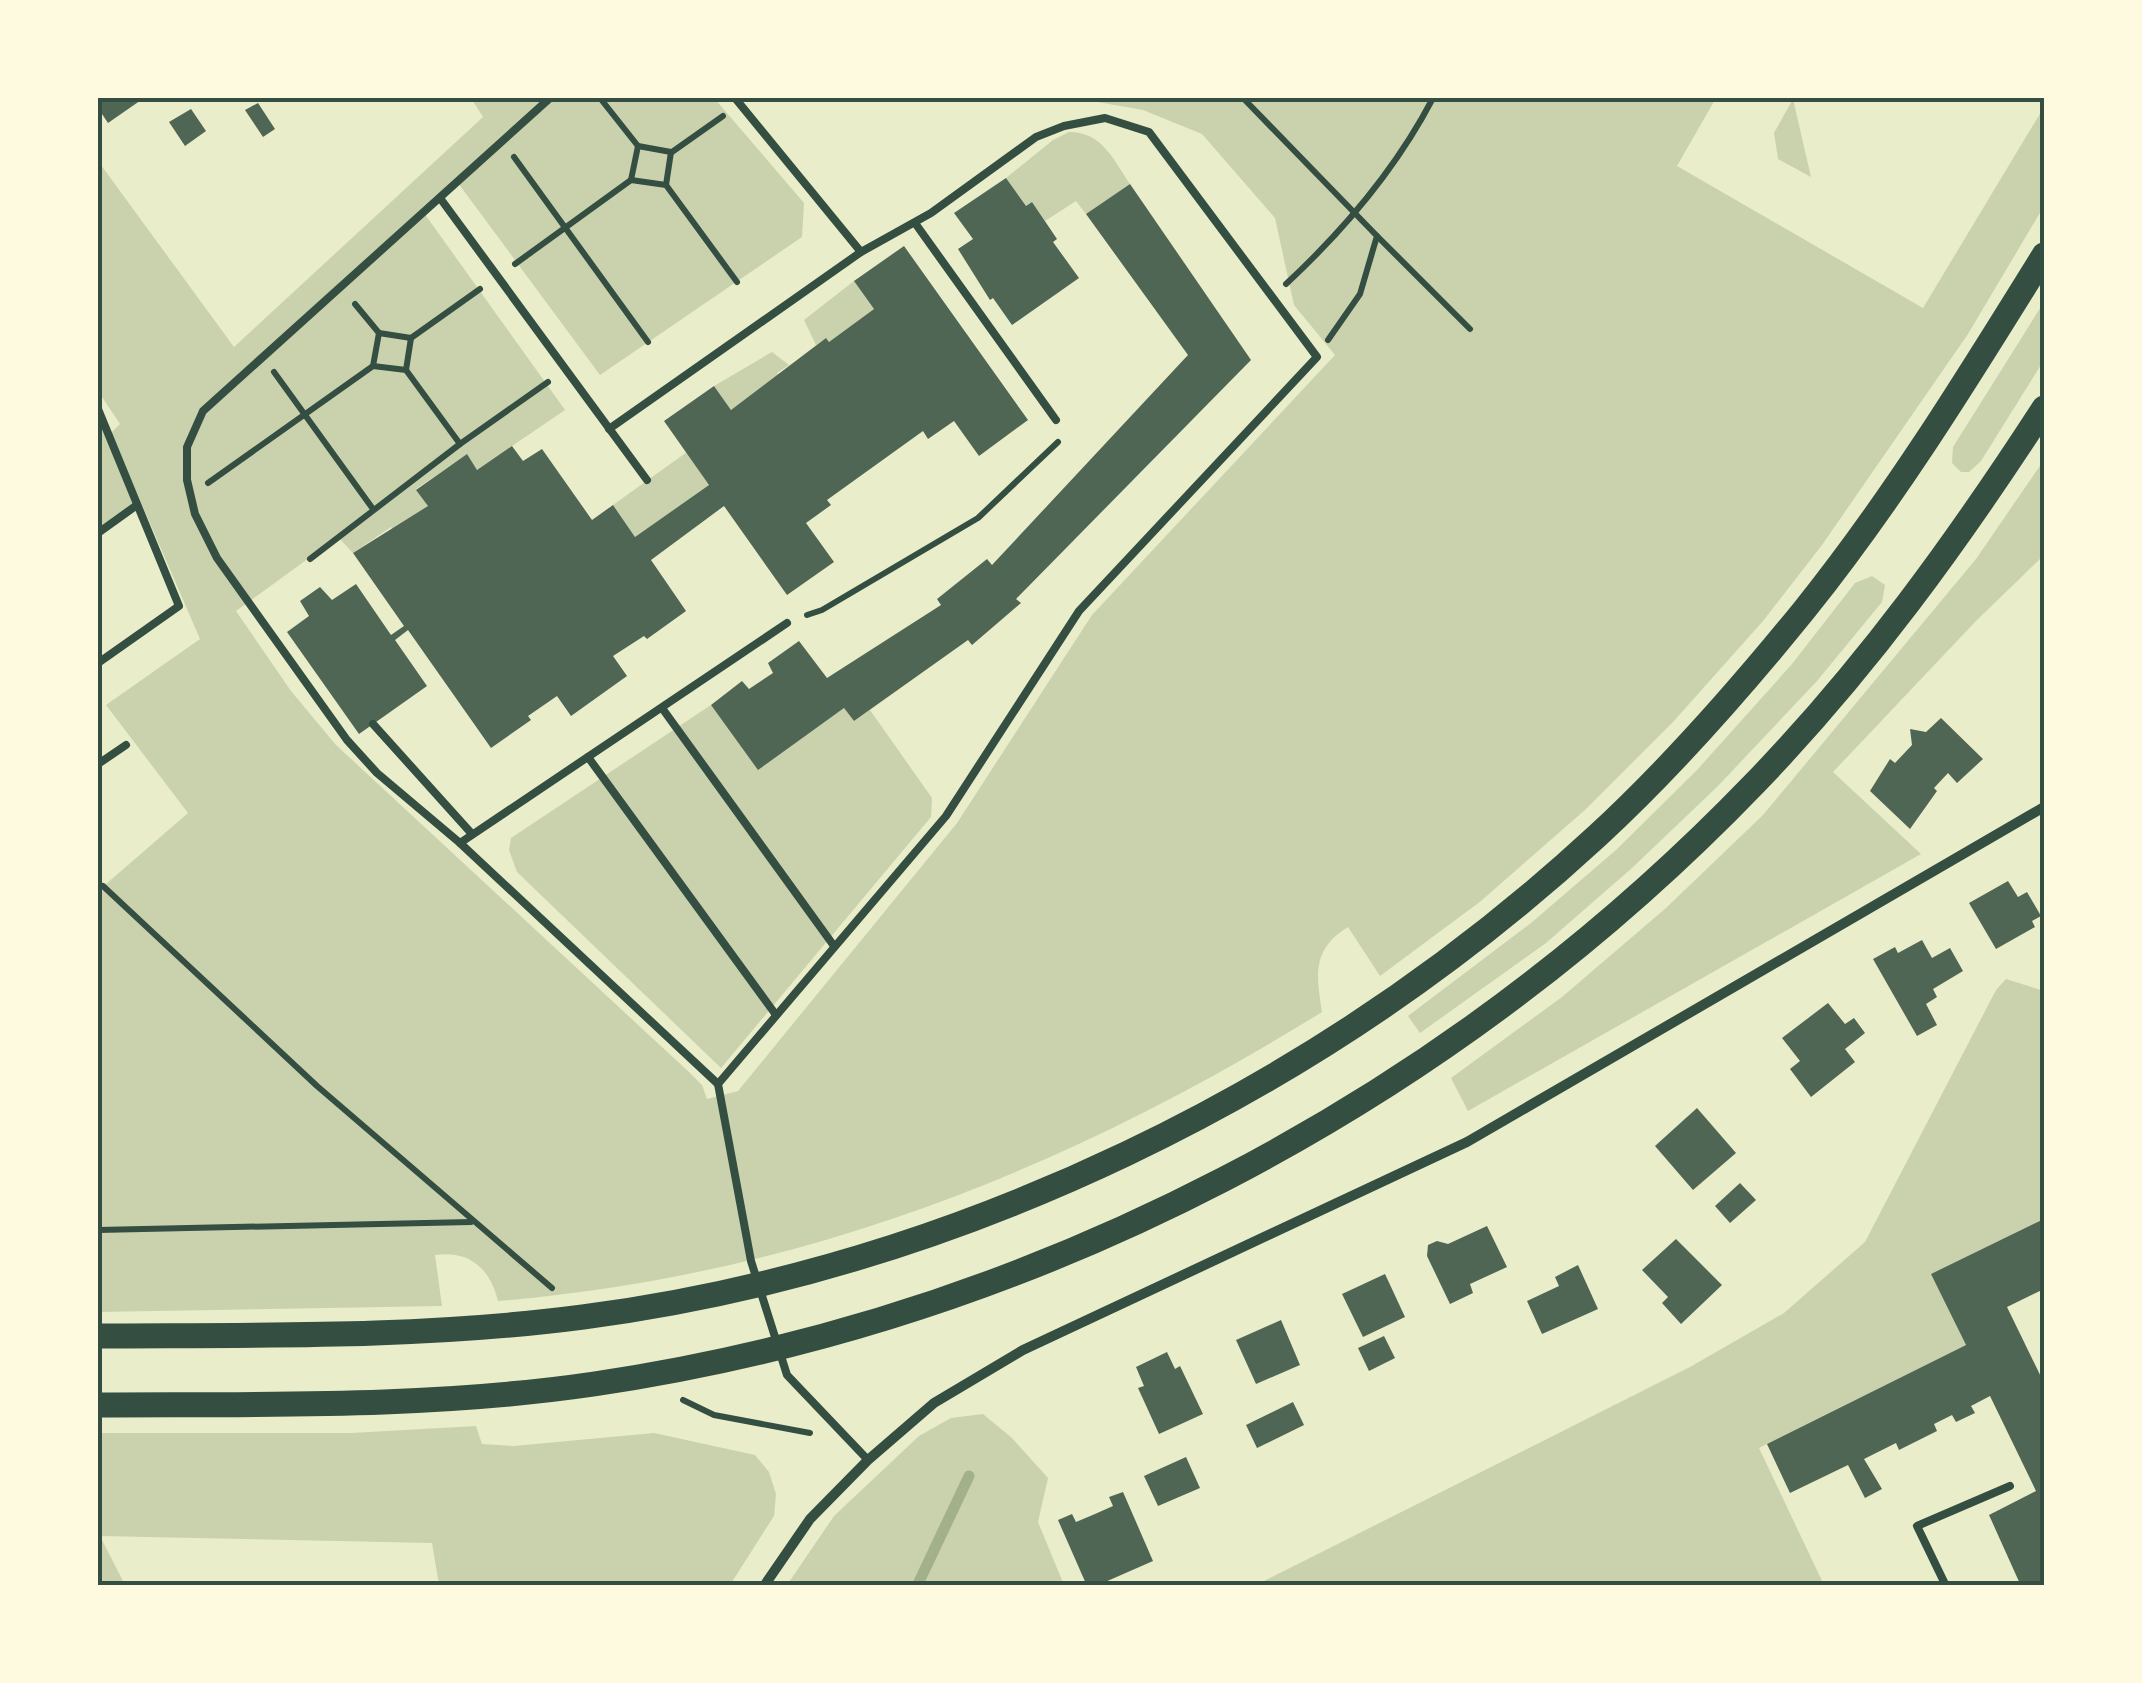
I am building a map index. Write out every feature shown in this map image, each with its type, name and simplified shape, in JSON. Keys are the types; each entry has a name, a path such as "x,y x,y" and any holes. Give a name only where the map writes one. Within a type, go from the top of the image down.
{"main road":[{"path":"98,1336 443,1332 589,1316 679,1300 814,1269 1001,1207 1131,1150 1280,1070 1395,997 1493,923 1598,835 1717,712 1806,606 1908,470 2044,256"},
{"path":"98,1405 475,1398 702,1365 852,1329 967,1292 1105,1237 1224,1180 1326,1123 1434,1053 1584,940 1656,879 1755,783 1913,600 2044,408"}],"street":[{"path":"764,1586 810,1519 868,1460 934,1403 1022,1350 1467,1142 2044,807"}],"lane":[{"path":"550,98 203,411 187,447 190,496 217,558 347,740 377,773 460,843 718,1084 751,1260 787,1375 868,1460"},
{"path":"737,101 862,252"},
{"path":"609,428 1036,137 1064,126 1105,118 1149,132 1316,357 1079,610 946,816 718,1084"},
{"path":"440,198 647,480"},
{"path":"915,223 1056,420"},
{"path":"98,409 179,606 98,662"},
{"path":"98,534 137,505"},
{"path":"460,843 787,622"},
{"path":"662,708 834,946"},
{"path":"374,724 472,834"},
{"path":"98,764 126,745"},
{"path":"588,757 776,1015"},
{"path":"1946,1586 1917,1526 2010,1486"}],"path":[{"path":"600,98 638,146 672,152"},
{"path":"1243,98 1470,329"},
{"path":"1272,297 1330,242 1418,126 1433,98"},
{"path":"666,185 672,152 737,101"},
{"path":"503,141 648,342"},
{"path":"341,288 379,333 411,338 631,180 638,146"},
{"path":"631,180 666,185 737,282"},
{"path":"1316,357 1360,294 1377,236"},
{"path":"373,366 379,333"},
{"path":"411,338 406,370 460,444"},
{"path":"264,356 373,509"},
{"path":"190,496 373,366 406,370"},
{"path":"310,559 460,444 565,370"},
{"path":"787,622 822,610 978,518 1062,438 1056,420"},
{"path":"103,886 317,1086 560,1296"},
{"path":"98,1230 473,1222"},
{"path":"680,1398 714,1416 850,1441"}],"green space":[{"path":"471,98 714,98 804,203 802,237 600,375 458,183 424,213 565,410 477,470 466,455 416,489 428,506 394,531 391,527 353,553 338,537 236,611 291,691 336,745 690,1073 702,1085 707,1099 738,1091 957,823 1092,615 1335,355 1294,305 1275,218 1202,134 1143,110 1075,98 1716,98 1677,166 1923,308 2044,107 2044,206 1968,334 1822,545 1763,621 1673,722 1586,809 1481,901 1380,976 1348,927 1336,935 1319,964 1322,1012 1225,1069 1028,1167 927,1207 718,1268 610,1288 498,1301 484,1271 468,1259 447,1254 435,1255 442,1306 98,1312 98,891 188,813 106,705 200,639 111,433 120,424 98,391 98,161 234,347 483,117"},
{"path":"1793,99 1811,177 1778,159 1774,133"},
{"path":"1069,132 1098,142 1130,184 1086,214 1076,201 1045,221 1032,202 1026,206 1006,178"},
{"path":"854,281 874,309 829,342 826,338 816,345 804,320"},
{"path":"2044,302 2044,360 1981,461 1969,472 1961,472 1952,463 1953,447"},
{"path":"772,352 789,365 777,373 779,377 731,410 714,386"},
{"path":"98,409 137,505 98,533"},
{"path":"687,452 709,485 635,537 613,505"},
{"path":"2044,460 2044,555 1833,772 1921,854 1468,1111 1451,1078 1562,997 1666,908 1763,815 1976,559"},
{"path":"1872,576 1885,585 1882,602 1817,681 1718,786 1546,943 1420,1033 1408,1016 1531,923 1616,850 1697,770 1792,664 1855,583"},
{"path":"711,705 758,769 844,708 854,721 870,710 932,798 931,817 721,1068 517,872 509,850 511,838"},
{"path":"2006,979 2044,991 2044,1222 1932,1274 1966,1345 1759,1448 1824,1585 1254,1586 1690,1367 1784,1313 1865,1242 1996,990"},
{"path":"983,1414 1012,1438 1048,1478 1038,1522 1064,1585 787,1585 834,1516 919,1436 951,1418"},
{"path":"476,1426 482,1444 514,1446 654,1433 755,1455 769,1472 776,1494 774,1516 730,1585 439,1585 432,1543 100,1536 125,1585 98,1585 98,1433 351,1433"}],"building":[{"path":"98,98 144,98 108,123 98,108"},
{"path":"258,103 275,129 263,137 245,110"},
{"path":"191,109 206,131 185,146 169,122"},
{"path":"1006,178 1026,206 1032,202 1057,239 1053,242 1079,278 1012,325 993,298 990,300 958,249 973,239 954,213"},
{"path":"1130,184 1251,360 1016,599 1021,603 972,645 968,640 854,721 844,708 758,770 711,705 742,681 749,689 773,673 768,663 799,641 827,678 941,605 937,599 987,559 992,565 1188,355 1086,214"},
{"path":"904,246 1028,420 979,456 954,421 928,439 923,431 827,500 831,505 806,523 834,562 787,595 724,506 651,560 686,611 647,639 644,636 613,656 627,676 571,716 557,696 491,748 408,630 395,640 427,686 359,734 287,632 309,616 300,601 320,587 332,600 356,584 391,635 404,626 353,553 428,506 416,490 467,454 477,470 512,446 523,461 542,449 592,520 613,505 635,537 709,485 664,421 714,386 731,410 826,338 829,342 874,309 854,281"},
{"path":"1941,718 1983,759 1957,783 1948,773 1934,788 1937,791 1910,829 1870,791 1890,759 1895,763 1912,745 1910,729 1926,732"},
{"path":"2008,881 2018,897 2027,892 2041,916 2032,921 2035,927 1996,949 1969,903"},
{"path":"1922,940 1932,958 1950,948 1963,971 1933,989 1937,997 1926,1004 1937,1025 1917,1036 1873,959 1895,947 1898,953"},
{"path":"1828,1003 1845,1024 1854,1018 1865,1033 1845,1049 1855,1062 1811,1097 1790,1069 1800,1061 1782,1038"},
{"path":"1697,1108 1736,1153 1693,1190 1655,1146"},
{"path":"1740,1183 1756,1200 1730,1223 1715,1206"},
{"path":"2044,1219 2044,1289 2007,1307 2044,1383 2044,1586 2021,1586 1989,1515 2036,1491 1990,1396 1971,1406 1975,1413 1956,1422 1952,1415 1934,1424 1937,1431 1899,1450 1896,1443 1864,1459 1882,1489 1865,1498 1848,1465 1790,1493 1767,1444 1966,1345 1931,1274"},
{"path":"1487,1226 1507,1267 1470,1284 1473,1293 1450,1304 1427,1256 1428,1245 1437,1241 1448,1244"},
{"path":"1676,1239 1722,1285 1681,1324 1662,1303 1668,1297 1642,1270"},
{"path":"1578,1265 1598,1309 1542,1334 1527,1301 1559,1286 1555,1277"},
{"path":"1385,1274 1405,1317 1363,1337 1342,1294"},
{"path":"1281,1320 1300,1365 1256,1384 1236,1340"},
{"path":"1384,1336 1395,1358 1369,1371 1358,1348"},
{"path":"1167,1352 1175,1369 1180,1366 1203,1414 1159,1434 1138,1388 1144,1386 1136,1367"},
{"path":"1293,1402 1304,1425 1257,1448 1246,1425"},
{"path":"1186,1457 1200,1488 1158,1506 1144,1476"},
{"path":"1123,1492 1153,1561 1096,1586 1087,1586 1058,1520 1072,1514 1076,1522 1095,1514 1113,1506 1109,1497"}],"waterway":[{"path":"917,1586 969,1476"}]}
